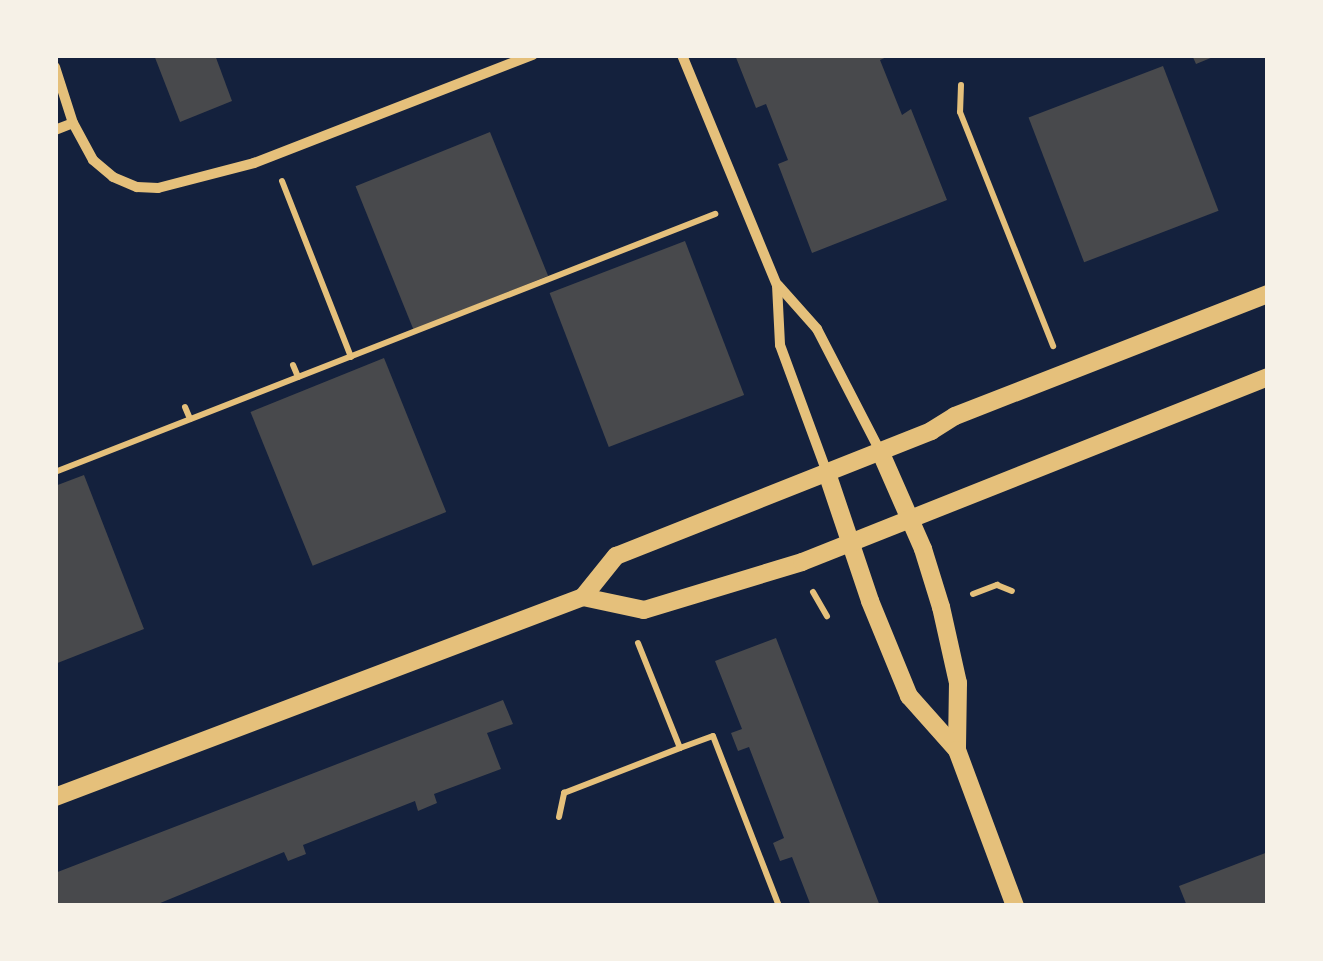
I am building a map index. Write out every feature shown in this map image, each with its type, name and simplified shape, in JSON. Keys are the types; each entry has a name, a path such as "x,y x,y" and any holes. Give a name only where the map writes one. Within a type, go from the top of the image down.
{"street":[{"path":"55,67 73,122 93,160 138,187 183,183 272,156 533,55"},
{"path":"682,55 778,285 780,345 909,696 957,750 1015,906"},
{"path":"55,130 73,122"},
{"path":"778,285 818,329 854,391 933,578 958,683 957,750"},
{"path":"55,796 583,597 616,556 880,451 956,416 1268,294"},
{"path":"583,597 644,610 850,544 1268,377"}],"path":[{"path":"961,86 960,112 1053,347"},
{"path":"272,156 350,357"},
{"path":"55,472 745,202"},
{"path":"293,365 298,376"},
{"path":"185,407 190,419"},
{"path":"973,594 996,585 1012,591"},
{"path":"815,596 827,616"},
{"path":"636,637 680,748"},
{"path":"559,816 564,793 712,736 779,906"}],"building":[{"path":"154,55 215,55 232,101 180,122"},
{"path":"735,55 891,55 880,60 902,115 911,109 947,200 812,253 778,164 788,160 766,104 756,108"},
{"path":"1192,55 1218,55 1196,64"},
{"path":"1163,66 1219,211 1084,262 1029,118"},
{"path":"490,132 548,276 414,330 356,186"},
{"path":"685,241 744,395 609,447 550,293"},
{"path":"384,358 446,512 313,566 250,412"},
{"path":"84,475 144,629 55,664 55,486"},
{"path":"776,638 880,906 811,906 792,857 780,861 773,843 784,838 749,747 738,751 731,733 742,729 715,661"},
{"path":"503,700 513,724 487,733 501,769 434,794 437,803 418,811 415,801 303,845 306,854 288,861 284,852 153,906 55,906 55,873"},
{"path":"1268,852 1268,906 1187,906 1179,886"}]}
